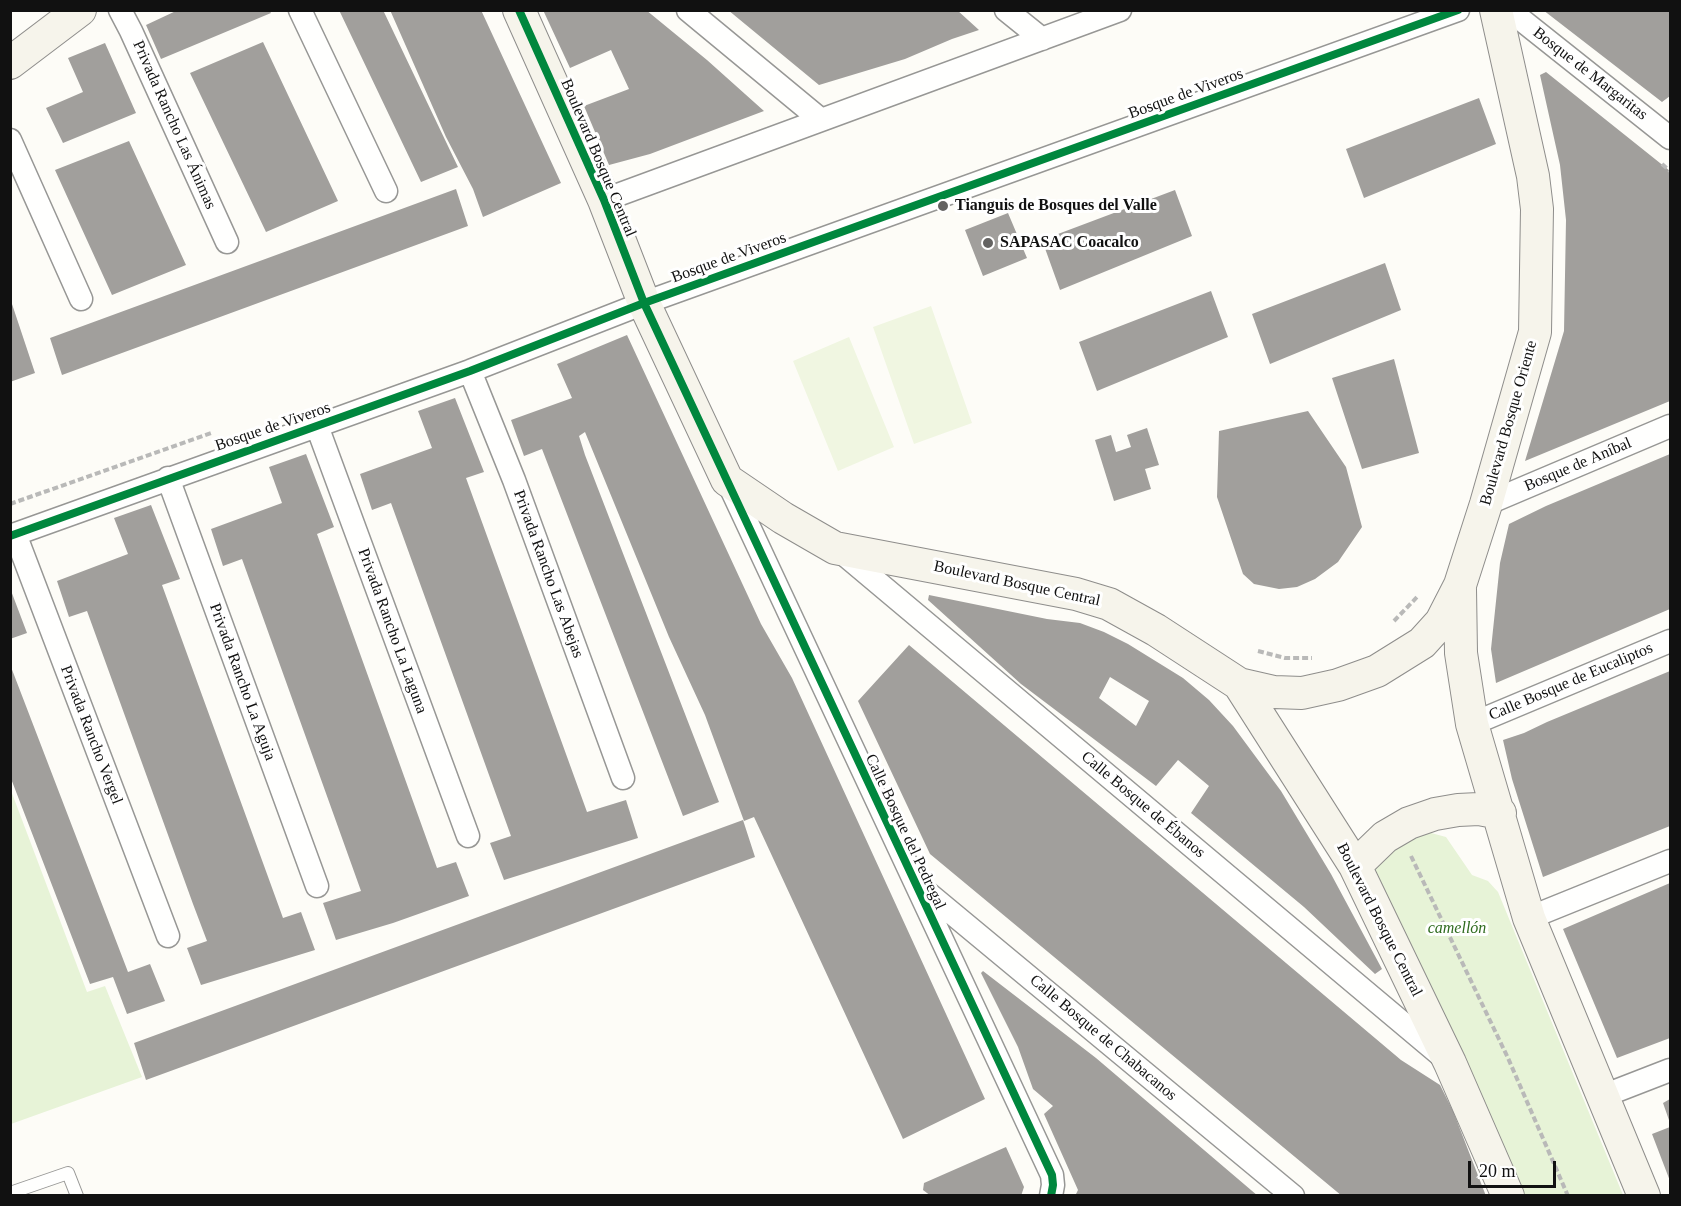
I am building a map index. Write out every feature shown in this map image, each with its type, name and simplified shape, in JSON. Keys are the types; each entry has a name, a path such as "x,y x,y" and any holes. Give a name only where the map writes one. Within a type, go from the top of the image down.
{"street":[{"path":"10,63 80,10"},
{"name":"Privada Rancho Las Ánimas","path":"120,10 132,31 227,242"},
{"path":"300,10 386,191"},
{"name":"Boulevard Bosque Central","path":"519,10 604,200 644,303 727,480 783,518 835,548 1076,594 1109,604 1156,630 1239,684 1355,866 1450,1063 1508,1196"},
{"path":"688,10 821,120"},
{"path":"1005,10 1042,39"},
{"path":"604,200 1120,10"},
{"name":"Bosque de Viveros","path":"13,535 471,370 644,303 1458,10"},
{"name":"Boulevard Bosque Oriente","path":"1460,585 1486,504 1535,332 1537,209 1533,176 1496,10"},
{"name":"Bosque de Margaritas","path":"1509,10 1671,138"},
{"path":"10,140 81,299"},
{"name":"Privada Rancho Las Abejas","path":"471,370 514,480 623,778"},
{"name":"Privada Rancho La Laguna","path":"317,426 468,836"},
{"name":"Bosque de Aníbal","path":"1486,504 1671,426"},
{"name":"Privada Rancho La Aguja","path":"168,478 318,886"},
{"name":"Calle Bosque del Pedregal","path":"727,480 1052,1175 1051,1196"},
{"name":"Privada Rancho Vergel","path":"13,535 168,936"},
{"name":"Calle Bosque de Ébanos","path":"835,548 1450,1063"},
{"path":"1239,684 1274,692 1302,693 1338,685 1377,671 1422,643 1442,622 1460,585"},
{"path":"1460,585 1461,653 1472,724 1529,918 1644,1196"},
{"name":"Calle Bosque de Eucaliptos","path":"1472,724 1671,641"},
{"path":"1355,866 1385,837 1408,823 1435,814 1458,810 1479,809 1500,813"},
{"path":"1529,918 1671,861"},
{"name":"Calle Bosque de Chabacanos","path":"913,880 1293,1196"},
{"path":"1603,1096 1671,1070"}],"lane":[{"path":"10,1192 68,1173 77,1196"}],"path":[{"path":"1390,625 1408,608 1422,588"},
{"path":"1258,651 1285,658 1316,658"},
{"path":"1407,848 1508,1058 1568,1196"}],"green space":[{"path":"931,306 972,423 914,444 873,327"},
{"path":"849,337 894,447 838,471 793,361"},
{"path":"10,788 87,992 105,986 142,1077 11,1124"},
{"name":"camellón","path":"1420,830 1446,837 1472,875 1488,881 1498,892 1623,1195 1523,1195 1373,872 1379,856"}],"building":[{"path":"178,10 269,10 271,13 161,59 146,25"},
{"path":"339,10 383,10 458,167 421,182"},
{"path":"390,10 481,10 561,183 483,217 473,189 446,137"},
{"path":"543,10 646,10 764,111 650,154 609,165 584,106 629,89 611,50 570,68"},
{"path":"728,10 957,10 979,30 905,59 819,85"},
{"path":"1543,10 1670,10 1670,96 1662,102"},
{"path":"263,42 338,201 266,232 190,73"},
{"path":"105,43 136,113 63,143 46,108 83,92 68,58"},
{"path":"1546,72 1670,171 1670,401 1525,461 1564,331 1566,220 1560,165 1540,75"},
{"path":"1479,98 1496,144 1364,198 1346,149"},
{"path":"129,141 186,265 112,295 55,170"},
{"path":"456,189 468,226 62,375 50,338"},
{"path":"1175,190 1192,236 1060,290 1042,240"},
{"path":"1008,213 1027,258 983,276 965,230"},
{"path":"1385,263 1401,310 1270,364 1252,314"},
{"path":"1211,291 1228,337 1097,391 1079,342"},
{"path":"10,298 35,373 10,382"},
{"path":"627,335 761,624 792,678 985,1099 903,1139 754,817 744,821 705,715 669,637 585,432 579,436 585,455 719,802 683,816 542,449 524,456 511,420 572,398 557,364"},
{"path":"1394,359 1419,453 1362,469 1332,378"},
{"path":"455,398 484,472 466,478 587,812 626,800 638,838 504,880 490,843 511,836 391,503 372,510 360,474 432,448 418,411"},
{"path":"1308,411 1346,467 1362,527 1338,562 1315,579 1297,587 1279,589 1254,584 1243,574 1217,497 1219,431"},
{"path":"1147,428 1159,465 1145,469 1151,489 1114,501 1095,440 1111,435 1116,452 1131,447 1127,435"},
{"path":"306,454 334,527 317,534 437,868 456,862 469,896 336,940 323,903 361,891 242,559 223,566 211,529 282,503 269,467"},
{"path":"1670,454 1670,609 1496,683 1491,649 1500,563 1509,524"},
{"path":"151,505 180,579 162,585 283,918 301,912 315,950 201,985 187,948 207,941 87,611 69,617 57,581 128,554 114,518"},
{"path":"10,588 27,633 10,639"},
{"path":"929,595 1047,619 1080,623 1128,644 1183,678 1209,700 1233,726 1281,791 1331,874 1382,969 1375,974 1304,907 1191,813 1209,786 1178,760 1156,786 1021,684 928,600","holes":["1110,677 1149,701 1136,726 1099,698"]},
{"path":"909,645 1401,1060 1440,1085 1453,1111 1486,1196 1342,1196 930,854 858,701"},
{"path":"11,667 128,972 150,964 165,1001 127,1014 113,977 90,984 10,776"},
{"path":"1670,671 1670,826 1543,877 1512,779 1503,740"},
{"path":"743,820 755,857 146,1080 134,1043"},
{"path":"1670,883 1670,1038 1617,1058 1563,929"},
{"path":"983,971 1096,1058 1258,1196 1075,1196 1078,1190 1044,1114 1053,1106 1033,1089 1018,1047 981,973"},
{"path":"1670,1099 1670,1123 1663,1103"},
{"path":"1670,1127 1670,1181 1652,1134"},
{"path":"1006,1147 1024,1187 1021,1196 931,1196 923,1190 924,1183"}],"cycle path":[{"path":"519,10 604,200 644,303 1052,1175 1051,1196"},
{"path":"10,536 470,371 644,303 1458,10"}],"place":[{"name":"Tianguis de Bosques del Valle","path":"943,206"},
{"name":"SAPASAC Coacalco","path":"988,243"}]}
